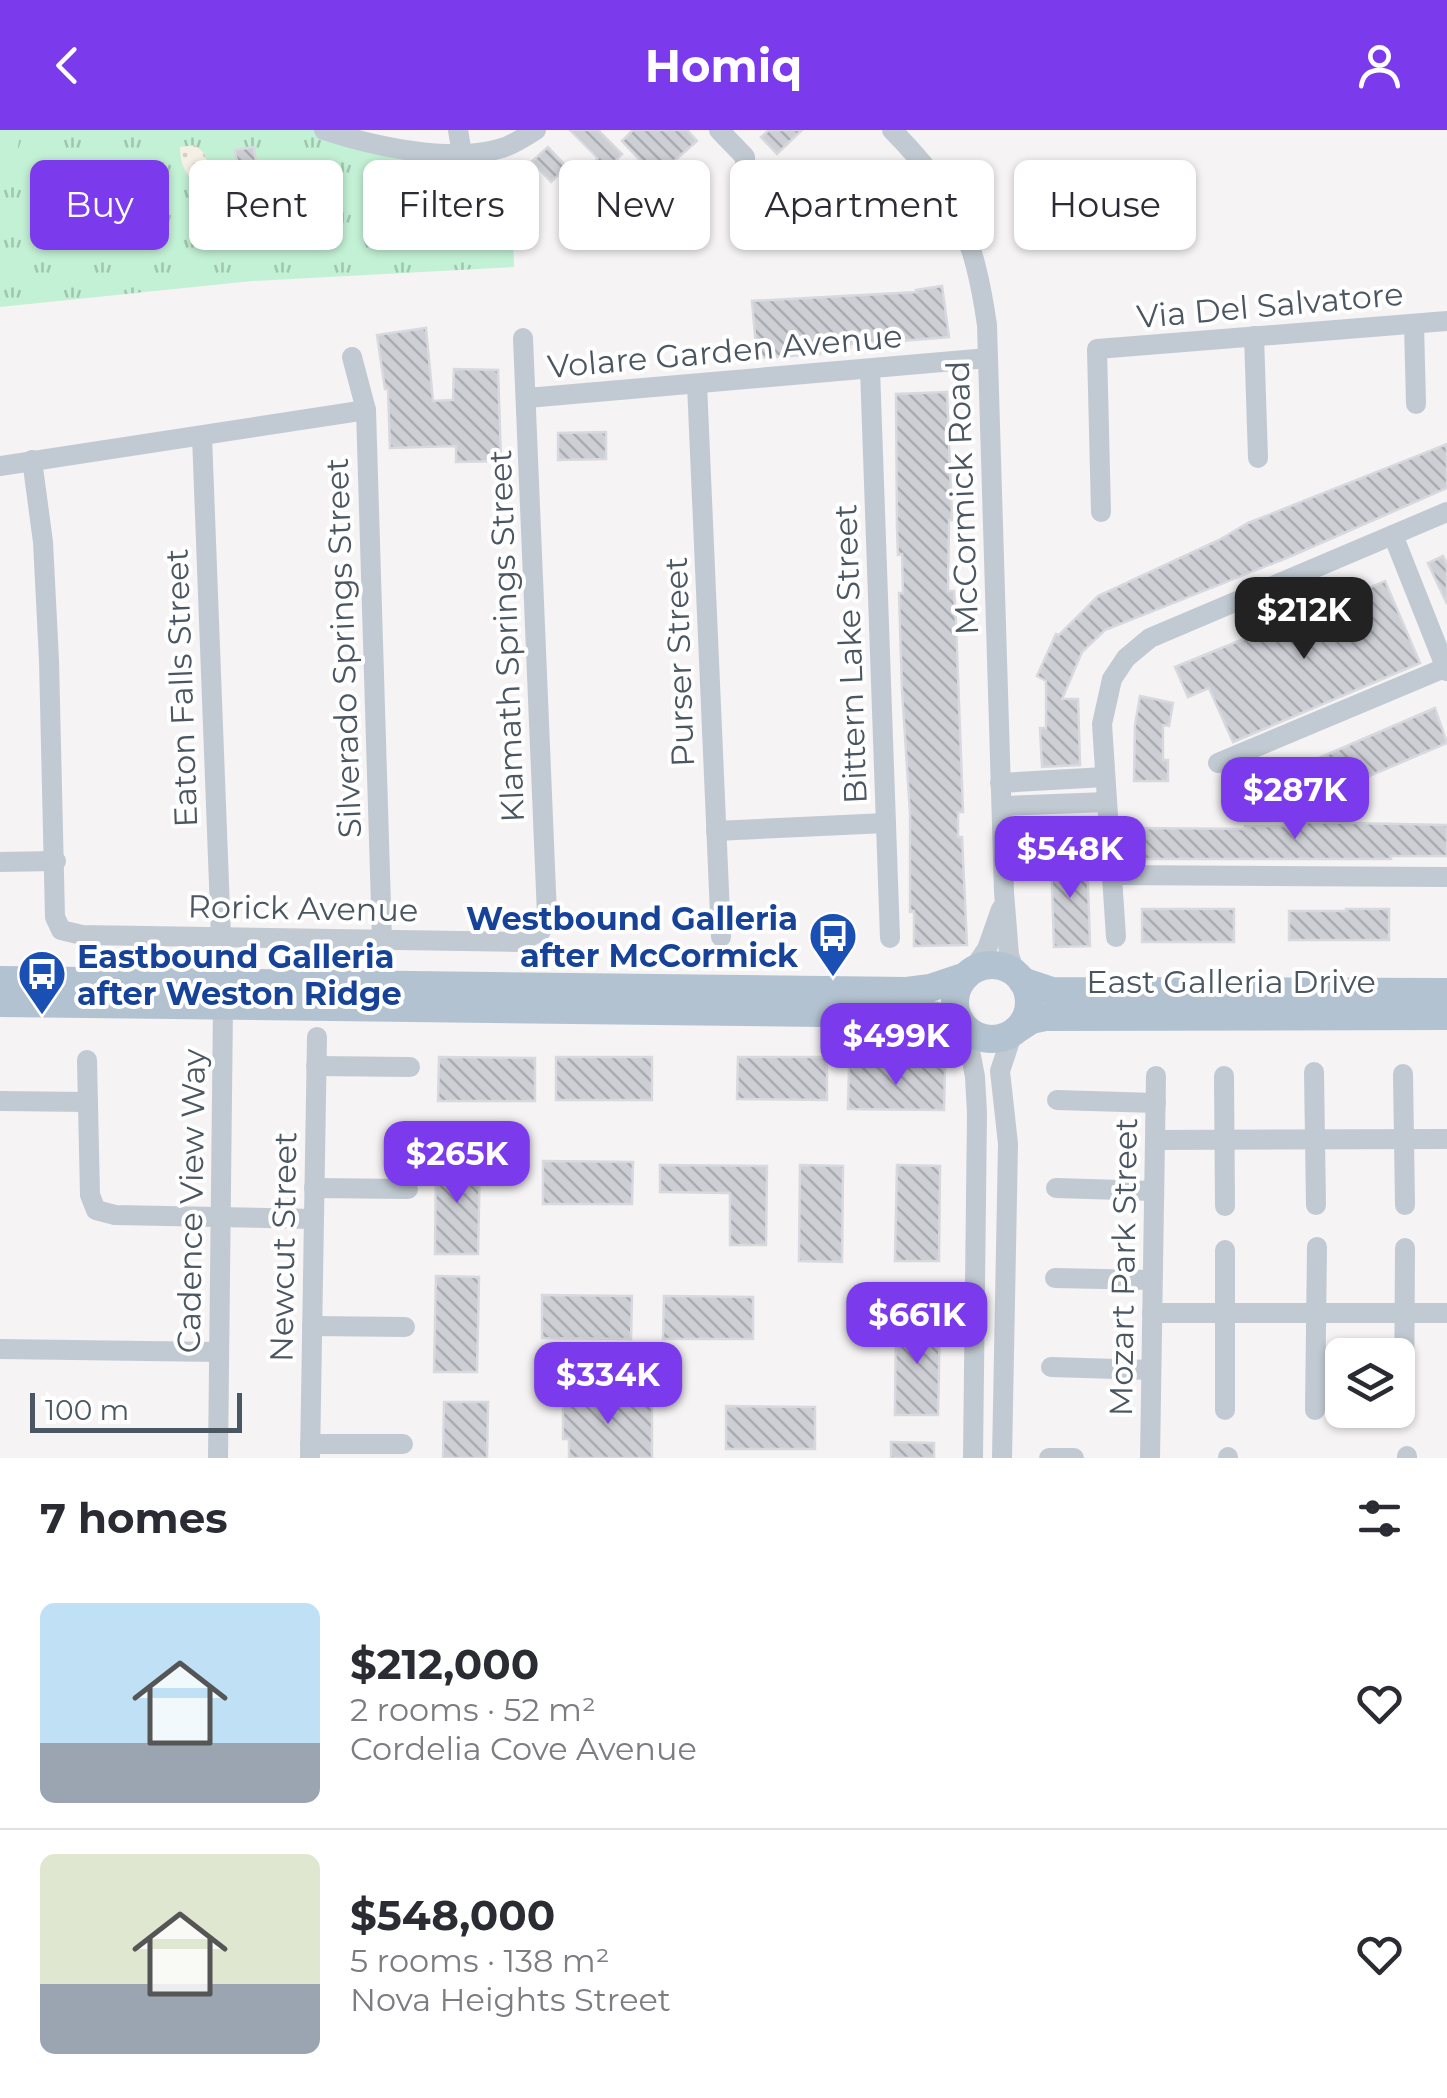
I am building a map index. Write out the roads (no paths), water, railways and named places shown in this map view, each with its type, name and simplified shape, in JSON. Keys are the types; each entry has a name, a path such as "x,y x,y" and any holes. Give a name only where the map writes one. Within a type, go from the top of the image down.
{"main road":[{"path":"0,980 907,991 930,988 992,965 1018,977 1028,1006 1016,1030 1001,1038 986,1039 934,1014 910,1011 0,1003"},
{"path":"963,1026 955,1009 955,994 969,973"},
{"name":"East Galleria Drive","path":"1018,977 1052,991 1447,992"},
{"name":"East Galleria Drive","path":"1016,1030 1041,1017 1447,1016"}],"street":[{"path":"324,130 364,143 462,154 502,148 536,130"},
{"path":"458,130 462,154"},
{"path":"719,130 745,160"},
{"name":"McCormick Road","path":"892,130 942,188 964,227 979,269 988,358 1004,892 1009,955 1018,977"},
{"name":"Via Del Salvatore","path":"1101,512 1097,349 1447,321"},
{"path":"1414,324 1416,404"},
{"path":"1254,336 1258,458"},
{"name":"Klamath Springs Street","path":"523,338 546,915 541,931"},
{"name":"Silverado Springs Street","path":"352,357 366,410 382,940"},
{"name":"Volare Garden Avenue","path":"527,398 988,358"},
{"name":"Bittern Lake Street","path":"870,368 890,938"},
{"name":"Purser Street","path":"697,384 721,938"},
{"path":"0,466 366,410"},
{"name":"Eaton Falls Street","path":"202,436 220,937"},
{"path":"0,862 56,861 44,542 32,460"},
{"path":"1116,937 1102,724 1112,680 1126,658 1150,638 1447,512"},
{"path":"1218,763 1446,669 1392,535"},
{"path":"1000,782 1105,777"},
{"path":"1002,806 1107,802"},
{"path":"716,830 886,823"},
{"name":"Rorick Avenue","path":"56,861 55,916 61,930 82,934 519,942 541,931"},
{"path":"1112,875 1447,877"},
{"name":"McCormick Road","path":"969,973 994,934 1004,892"},
{"name":"Cadence View Way","path":"218,1458 222,1006"},
{"path":"963,1026 975,1077 977,1113 974,1458"},
{"path":"1002,1458 1008,1144 1000,1070 1016,1030"},
{"name":"Newcut Street","path":"310,1451 317,1037"},
{"path":"87,1060 90,1195 96,1210 116,1215 314,1218"},
{"path":"316,1066 410,1067"},
{"path":"1314,1072 1316,1205"},
{"path":"1403,1074 1405,1206"},
{"name":"Mozart Park Street","path":"1150,1458 1156,1076"},
{"path":"1224,1076 1226,1206"},
{"path":"1057,1100 1156,1103"},
{"path":"0,1101 88,1102"},
{"path":"1155,1140 1447,1140"},
{"path":"314,1188 408,1189"},
{"path":"1056,1188 1154,1191"},
{"path":"1315,1410 1317,1248"},
{"path":"1405,1248 1405,1338"},
{"path":"1225,1250 1225,1410"},
{"path":"1055,1278 1152,1280"},
{"path":"1152,1313 1447,1313"},
{"path":"312,1326 405,1327"},
{"path":"0,1350 219,1352"},
{"path":"1051,1367 1152,1370"},
{"path":"310,1451 403,1444"},
{"path":"1049,1458 1074,1458"}],"place":[{"name":"Westbound Galleria after McCormick","path":"833,978"},
{"name":"Eastbound Galleria after Weston Ridge","path":"42,1016"}]}
